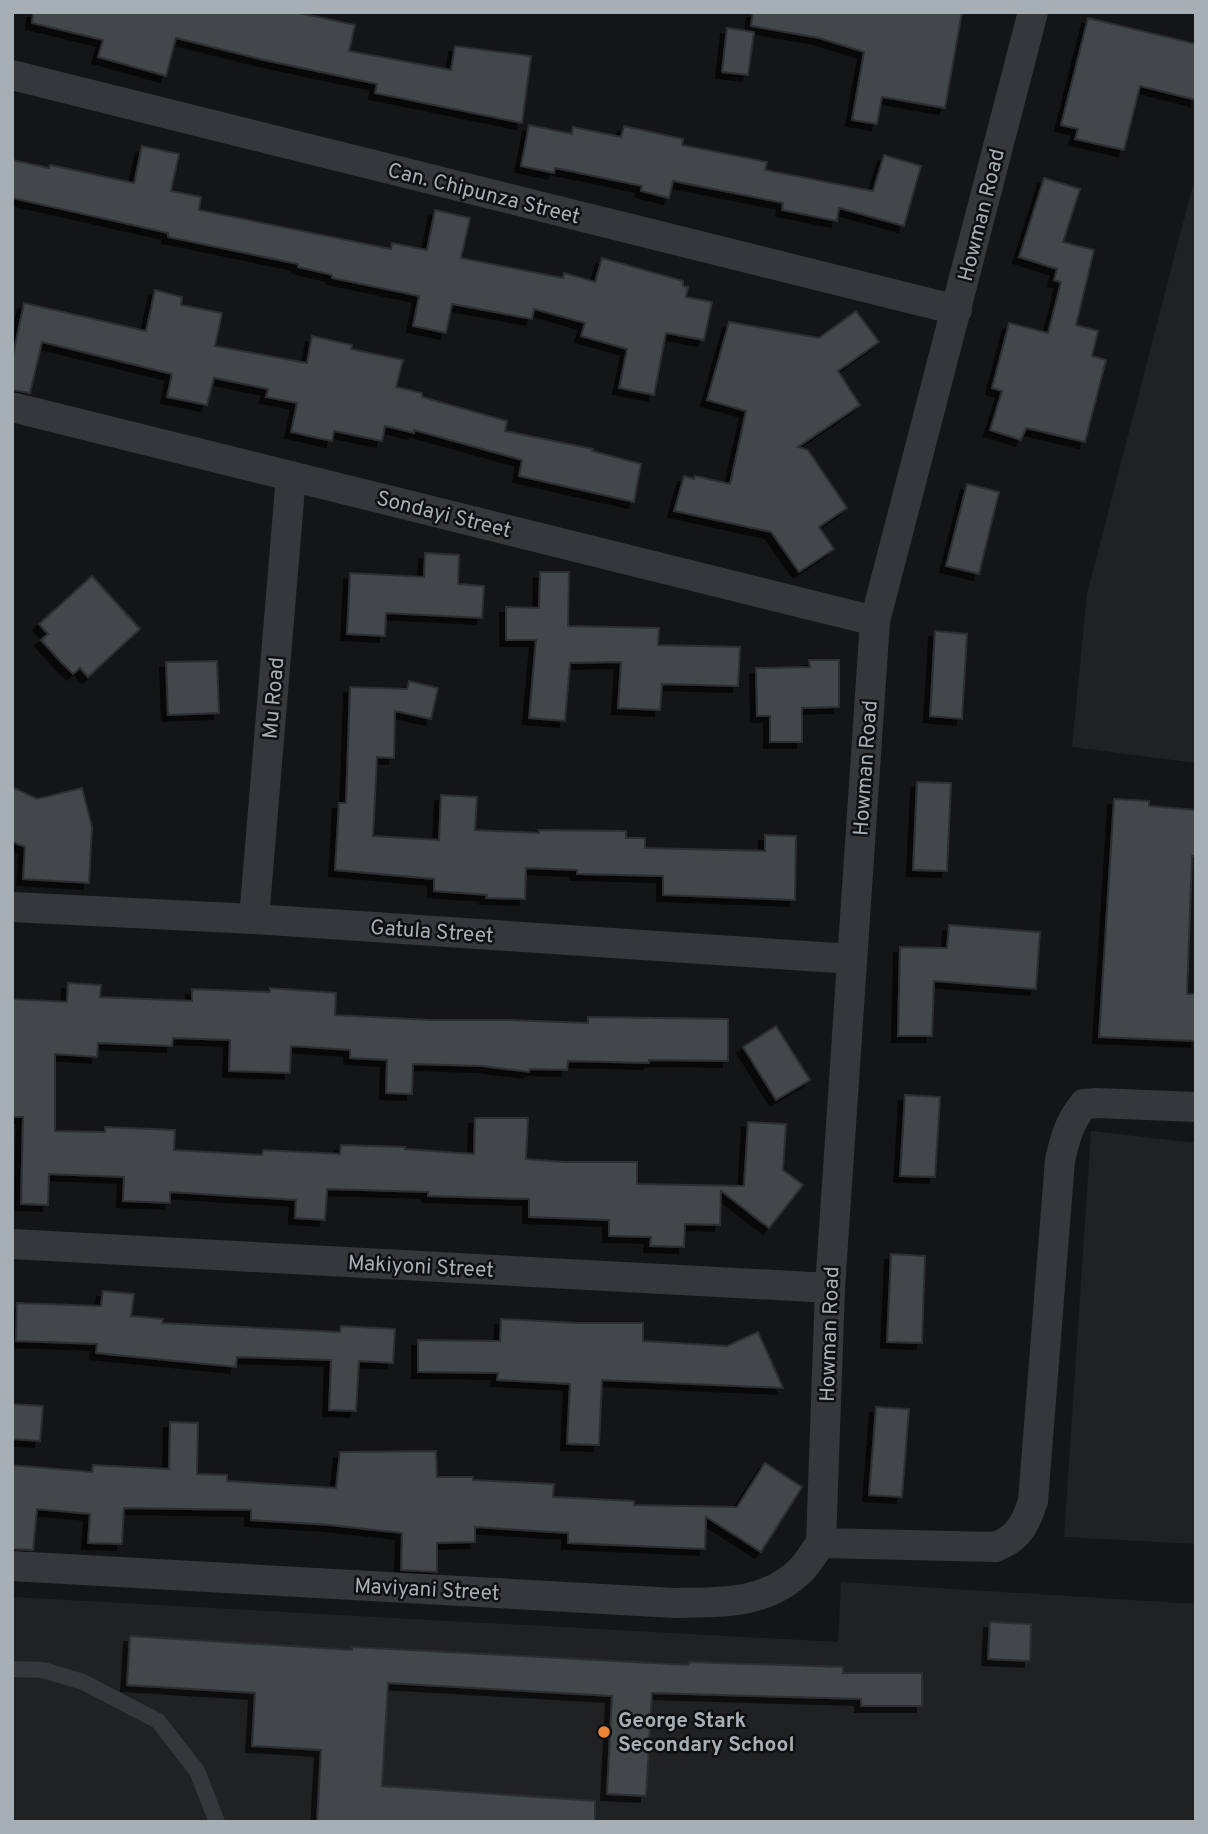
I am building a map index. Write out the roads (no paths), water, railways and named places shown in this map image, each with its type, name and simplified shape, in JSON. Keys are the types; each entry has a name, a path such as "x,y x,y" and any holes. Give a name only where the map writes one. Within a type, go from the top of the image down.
{"street":[{"name":"Howman Road","path":"821,1543 830,1288 875,621 1033,12"},
{"name":"Can. Chipunza Street","path":"12,75 957,310"},
{"name":"Sondayi Street","path":"12,407 875,621"},
{"name":"Mu Road","path":"254,919 291,476"},
{"name":"Gatula Street","path":"12,907 254,919 852,959"},
{"path":"821,1543 995,1547 1009,1543 1021,1531 1033,1501 1060,1160 1066,1132 1084,1104 1196,1107"},
{"name":"Makiyoni Street","path":"12,1244 830,1288"},
{"name":"Maviyani Street","path":"12,1566 675,1603 739,1602 778,1587 801,1570 821,1543"}],"lane":[{"path":"12,1669 43,1670 83,1682 158,1721 197,1770 217,1822"}],"place":[{"name":"George Stark Secondary School","path":"604,1732"}]}
